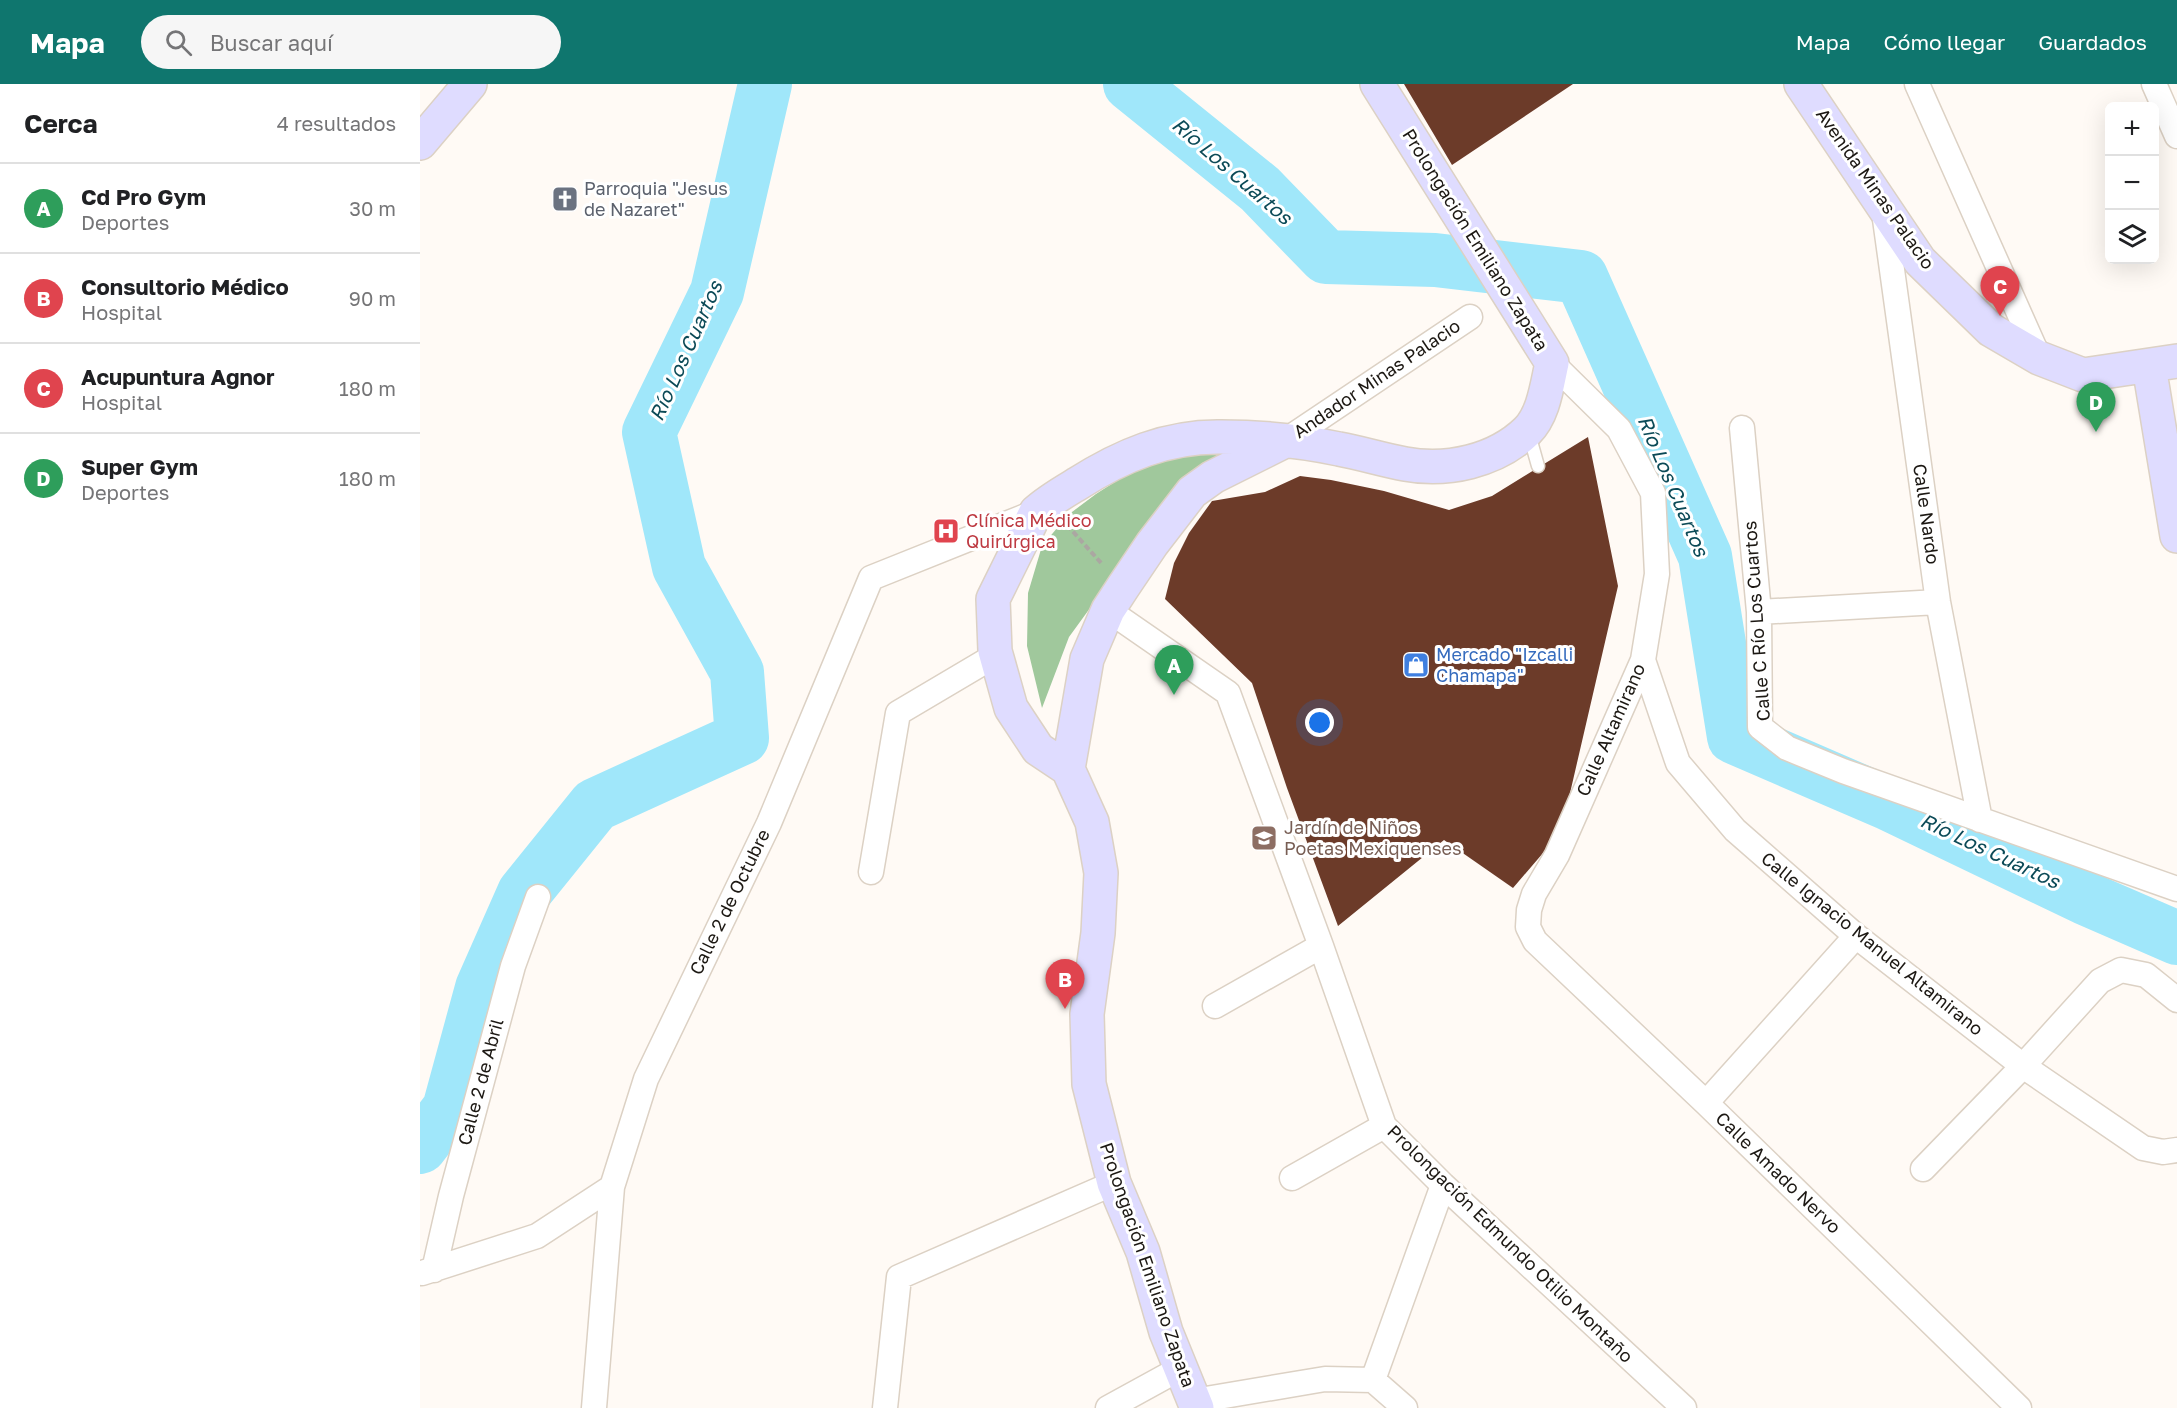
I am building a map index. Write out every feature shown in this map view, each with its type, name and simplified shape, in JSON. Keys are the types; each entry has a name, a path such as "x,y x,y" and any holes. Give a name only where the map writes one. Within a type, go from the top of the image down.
{"main road":[{"name":"Prolongación Emiliano Zapata","path":"1041,508 1121,458 1165,443 1219,436 1285,441 1337,448 1407,465 1453,466 1493,456 1528,430 1540,411 1552,363 1377,84"},
{"name":"Avenida Minas Palacio","path":"1801,84 1920,261 1991,330 2039,358 2084,375 2163,364"},
{"path":"420,143 460,89"},
{"path":"2163,364 2177,536"},
{"path":"1041,508 993,599 996,655 1011,708 1038,749 1068,770 1087,659 1116,598 1152,544 1192,492 1213,477 1285,441"},
{"name":"Prolongación Emiliano Zapata","path":"1068,770 1092,822 1101,873 1098,933 1087,1014 1089,1084 1114,1183 1143,1252 1167,1332 1195,1404"}],"street":[{"path":"2154,84 2177,136"},
{"path":"1919,85 2039,358"},
{"name":"Calle Nardo","path":"1883,205 1938,602 1980,820"},
{"name":"Andador Minas Palacio","path":"1285,441 1470,317"},
{"name":"Calle Altamirano","path":"1535,941 1528,927 1528,910 1534,894 1557,855 1643,660 1657,574 1653,493 1619,429 1552,363"},
{"name":"Calle C Río Los Cuartos","path":"1742,429 1759,612 1760,727 1787,748 1843,771 2177,889"},
{"name":"Calle 2 de Octubre","path":"594,1408 612,1187 646,1079 769,823 871,578 1041,508"},
{"name":"Prolongación Edmundo Otilio Montaño","path":"1116,598 1228,693 1384,1126 1443,1185 1684,1408"},
{"path":"1759,612 1938,602"},
{"path":"871,872 898,713 996,655"},
{"name":"Calle Ignacio Manuel Altamirano","path":"1643,660 1678,764 1735,830 1856,936 2023,1066 2143,1148 2163,1152 2177,1150"},
{"name":"Calle 2 de Abril","path":"427,1272 451,1196 513,966 538,897"},
{"path":"1706,1103 1856,936"},
{"name":"Calle Amado Nervo","path":"1535,941 1706,1103 2019,1408"},
{"path":"1215,1006 1321,946"},
{"path":"1923,1169 2023,1066 2100,981 2121,970 2146,975 2177,1000"},
{"path":"1292,1178 1384,1126"},
{"path":"885,1408 899,1277 1114,1183"},
{"path":"1373,1380 1443,1185"},
{"path":"427,1272 537,1236 612,1187"},
{"path":"1108,1408 1181,1368"},
{"path":"1195,1404 1325,1379 1373,1380 1405,1408"}],"lane":[{"path":"1528,430 1538,466"}],"path":[{"path":"1041,508 1116,598"}],"green space":[{"path":"1230,453 1093,604 1069,637 1042,708 1027,646 1028,593 1042,546 1068,515 1135,469 1160,457"}],"building":[{"path":"1404,84 1573,84 1452,165"},
{"name":"Mercado \"Izcalli Chamapa\"","path":"1588,437 1618,586 1561,832 1513,888 1444,840 1338,926 1287,788 1252,683 1165,599 1174,563 1189,533 1212,501 1265,492 1300,476 1384,491 1449,510 1492,496"}],"waterway":[{"name":"Río Los Cuartos","path":"420,1147 449,1109 482,988 524,893 595,805 742,738 737,672 679,567 649,432 717,292 765,84"},
{"name":"Río Los Cuartos","path":"1130,84 1260,189 1326,257 1435,260 1581,277 1705,556 1734,737 1887,803 2085,898 2177,938"}],"place":[{"name":"Parroquia \"Jesus de Nazaret\"","path":"565,199"},
{"name":"Acupuntura Agnor","path":"2000,316"},
{"name":"Super Gym","path":"2096,432"},
{"name":"Clínica Médico Quirúrgica","path":"946,531"},
{"name":"Mercado \"Izcalli Chamapa\"","path":"1416,665"},
{"name":"Cd Pro Gym","path":"1174,695"},
{"name":"Jardín de Niños Poetas Mexiquenses","path":"1264,838"},
{"name":"Consultorio Médico","path":"1065,1009"}]}
